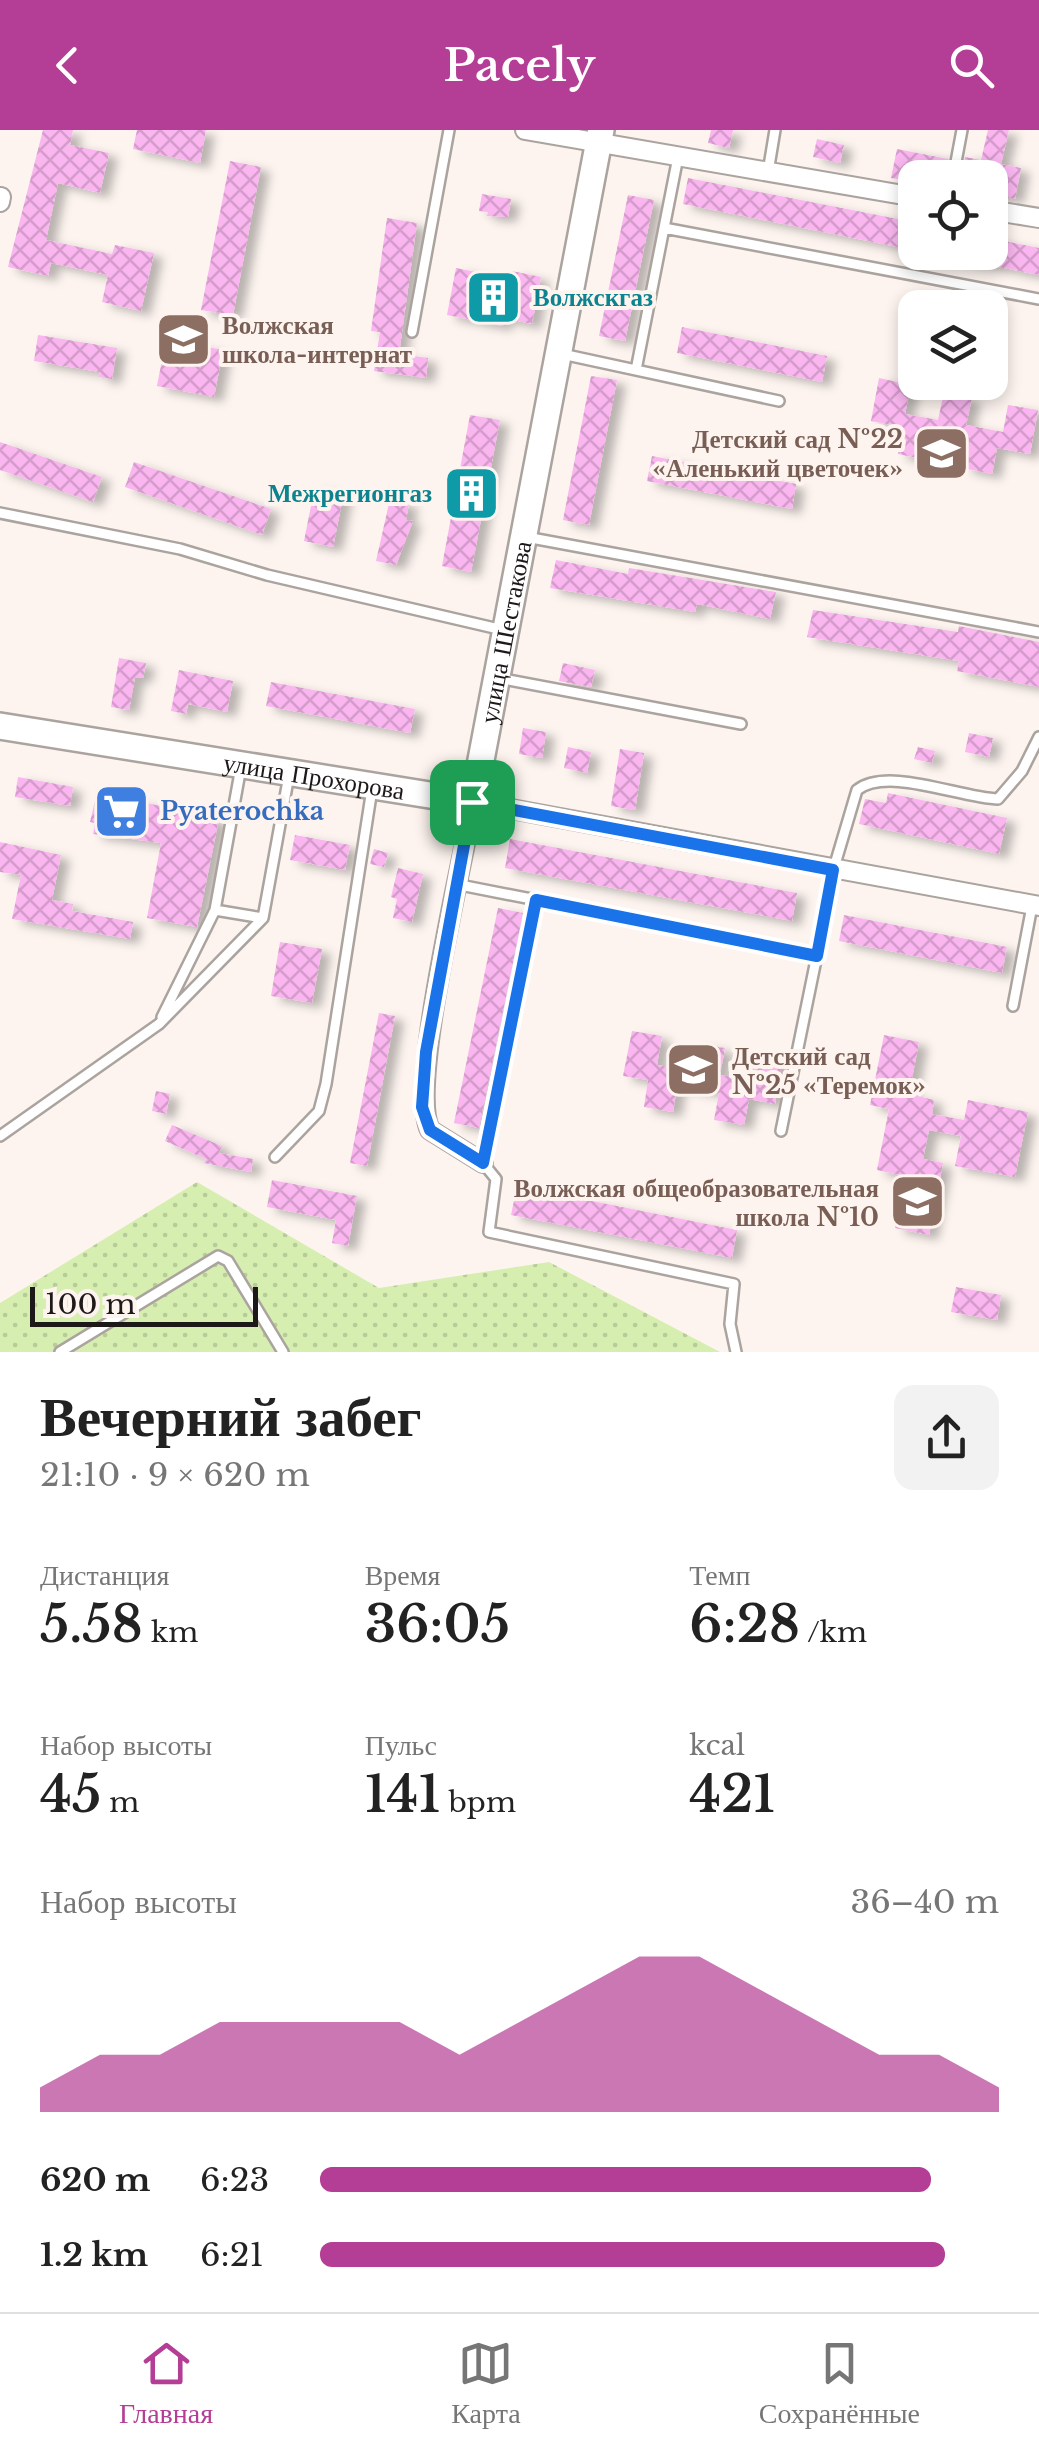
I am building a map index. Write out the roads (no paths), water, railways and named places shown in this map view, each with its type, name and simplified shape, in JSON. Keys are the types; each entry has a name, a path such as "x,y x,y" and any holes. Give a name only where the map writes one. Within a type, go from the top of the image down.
{"main road":[{"name":"улица Шестакова","path":"472,802 600,136"},
{"name":"улица Прохорова","path":"0,726 472,802"}],"street":[{"path":"524,130 600,136 678,156 898,194"},
{"path":"1008,213 1039,218"},
{"name":"улица Прохорова","path":"472,802 1036,906"},
{"name":"улица Шестакова","path":"472,802 460,885 426,1052 422,1107 430,1130 483,1163"}],"lane":[{"path":"412,332 449,130"},
{"path":"768,172 775,130"},
{"path":"957,160 962,130"},
{"path":"636,370 678,156"},
{"path":"664,228 1039,299"},
{"path":"558,353 780,401"},
{"path":"0,513 180,550 268,575 505,630"},
{"path":"523,537 1039,632"},
{"path":"496,678 741,724"},
{"path":"781,1130 833,870 852,800 864,784 898,782 998,799 1022,771 1039,736"},
{"path":"159,1024 215,910 242,764"},
{"path":"0,1136 159,1024 262,918 289,772"},
{"path":"275,1157 319,1111 372,786"},
{"path":"460,885 817,956"},
{"path":"536,900 483,1163 496,1179 490,1232 734,1284 730,1324 736,1352"},
{"path":"1013,1006 1036,906"},
{"path":"215,910 262,918"},
{"path":"60,1352 218,1256 228,1261 284,1352"}],"place":[{"name":"Волжскгаз","path":"494,297"},
{"name":"Волжская школа-интернат","path":"183,339"},
{"name":"Детский сад №22 «Аленький цветочек»","path":"942,453"},
{"name":"Межрегионгаз","path":"471,493"},
{"name":"Pyaterochka","path":"121,811"},
{"name":"Детский сад №25 «Теремок»","path":"693,1070"},
{"name":"Волжская общеобразовательная школа №10","path":"918,1202"}]}
